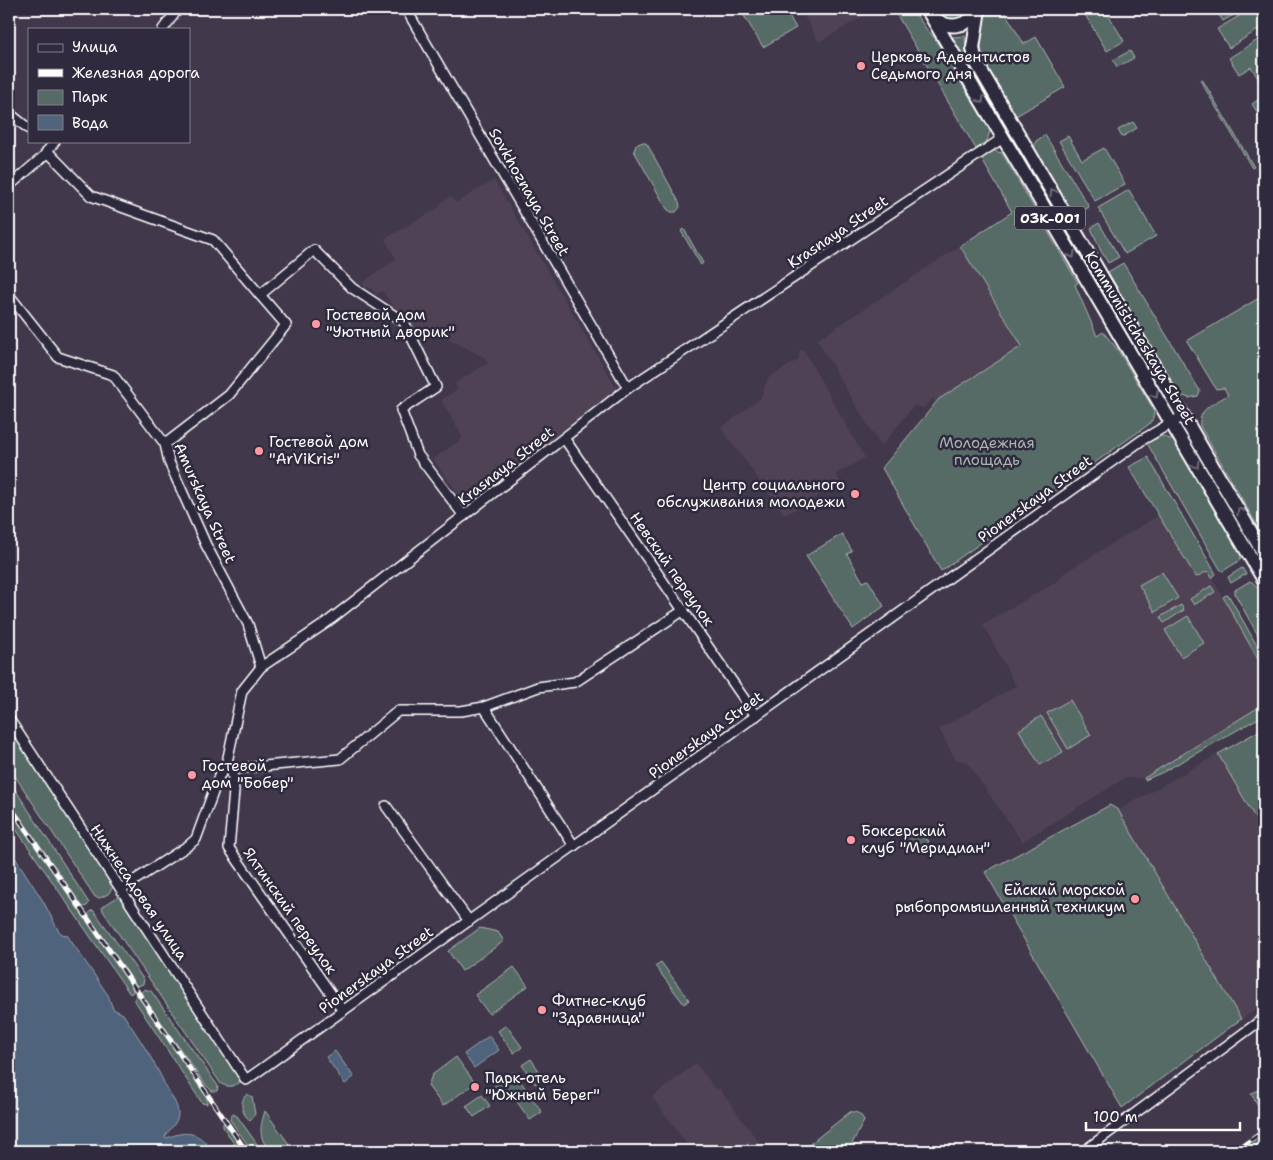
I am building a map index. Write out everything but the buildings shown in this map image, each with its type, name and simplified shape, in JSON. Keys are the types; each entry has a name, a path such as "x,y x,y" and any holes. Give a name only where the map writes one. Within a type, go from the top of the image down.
{"main road":[{"name":"03К-001","path":"928,10 943,24 955,26 972,19 979,9"},
{"name":"Kommunisticheskaya Street","path":"979,9 973,48 976,62 1264,551"},
{"name":"Kommunisticheskaya Street","path":"928,10 1264,580"}],"street":[{"path":"164,28 178,9"},
{"name":"Sovkhoznaya Street","path":"406,9 628,388"},
{"path":"9,113 28,128"},
{"name":"Krasnaya Street","path":"121,890 196,839 219,776 229,768 242,691 260,667 326,622 628,388 1003,138"},
{"path":"9,186 43,157 49,145 90,196 213,240 286,325 229,395 165,444"},
{"path":"260,295 314,250 352,288 404,322 436,388 401,410 418,455 464,516"},
{"name":"Amurskaya Street","path":"9,295 58,357 113,375 165,444 169,462 206,544 248,624 260,667"},
{"name":"Pionerskaya Street","path":"246,1080 1142,440 1183,416"},
{"name":"Невский переулок","path":"564,438 756,716"},
{"path":"229,768 340,759 398,711 462,711 484,707 538,687 574,682 684,610"},
{"path":"484,707 574,846"},
{"name":"Нижнесадовая улица","path":"9,719 246,1080"},
{"name":"Ялтинский переулок","path":"229,768 234,792 229,848 343,1011"},
{"path":"386,806 469,921"},
{"path":"1084,1151 1264,1018"}],"shaded area":[{"path":"800,9 876,9 819,42"},
{"path":"494,180 617,389 466,505 433,459 463,438 441,400 457,390 455,383 488,363 485,358 438,333 421,341 382,291 376,295 370,287 366,289 362,283 396,259 385,239 441,206 440,203 451,196 456,203"},
{"path":"960,246 1022,346 939,399 936,403 933,398 924,408 914,405 881,447 817,340"},
{"path":"803,349 865,458 836,474 841,483 785,515 721,428 761,398 768,378 799,359 799,351"},
{"path":"1159,515 1196,577 1208,571 1264,670 1264,704 1144,778 1125,778 1022,842 967,762 955,759 939,729 1016,686 983,624 1058,581 1064,573"},
{"name":"Ейский морской рыбопромышленный техникум","path":"1264,728 1264,1003 1128,1103 989,871 1110,805 1119,810"},
{"path":"696,1063 716,1090 719,1088 765,1151 692,1151 652,1097"},
{"path":"1264,1140 1264,1151 1247,1151 1254,1147"}],"green space":[{"path":"752,9 785,9 796,28 763,47 743,14"},
{"path":"912,9 934,37 990,131 987,141 976,149 894,10"},
{"path":"933,9 974,9 966,18 944,20"},
{"path":"987,9 1003,9 1024,44 1036,37 1065,87 1016,116 981,56 982,28"},
{"path":"1091,9 1105,9 1124,41 1107,51 1084,13"},
{"path":"1215,9 1244,9 1223,21"},
{"path":"1251,9 1264,9 1264,26 1229,48 1217,29"},
{"path":"965,36 966,55 968,64 952,37"},
{"path":"1264,36 1264,88 1251,67 1239,74 1229,58"},
{"path":"1130,51 1134,58 1117,67 1113,60"},
{"path":"1202,79 1254,167 1252,168 1200,80"},
{"path":"1264,96 1264,123 1252,104"},
{"path":"1133,122 1137,128 1122,137 1118,130"},
{"path":"1045,135 1089,207 1075,216 1034,147 1036,141"},
{"path":"1068,136 1082,160 1104,148 1125,184 1095,201 1059,141"},
{"path":"643,142 647,144 679,202 680,207 676,212 671,212 667,209 634,151 636,145"},
{"name":"Молодежная площадь","path":"991,150 1002,153 1078,283 1075,285 1097,336 1103,332 1118,350 1154,410 1153,419 1148,425 941,571 882,468 939,399 1022,346 960,246 1012,212 981,158"},
{"path":"1129,190 1156,236 1125,254 1098,208"},
{"path":"1099,223 1119,257 1108,263 1091,228"},
{"path":"684,229 703,263 701,265 681,231"},
{"path":"1123,263 1200,391 1198,396 1189,398 1180,395 1108,272"},
{"path":"1264,295 1264,533 1257,525 1200,426 1200,420 1205,410 1228,395 1224,388 1216,389 1187,341"},
{"path":"1162,436 1175,441 1242,555 1239,561 1223,571 1220,569 1147,443"},
{"path":"1148,457 1216,574 1212,578 1208,571 1196,577 1129,467"},
{"path":"842,534 852,551 847,554 863,582 868,580 884,606 853,629 806,556"},
{"path":"1242,568 1246,574 1231,583 1228,577"},
{"path":"1162,572 1178,598 1155,612 1139,585"},
{"path":"1250,581 1261,593 1263,601 1265,620 1264,646 1235,594 1235,590"},
{"path":"1211,586 1215,592 1194,605 1190,599"},
{"path":"1229,596 1264,658 1264,670 1223,597"},
{"path":"1181,605 1184,610 1164,623 1160,617"},
{"path":"1188,616 1204,643 1181,657 1165,630"},
{"path":"1070,700 1091,735 1068,749 1047,713"},
{"path":"1264,704 1264,715 1163,772 1145,780 1144,778"},
{"path":"1041,716 1063,752 1040,765 1019,730"},
{"path":"1264,728 1264,833 1218,754"},
{"path":"12,730 114,886 108,894 100,898 95,897 9,767 9,732"},
{"path":"9,780 89,903 87,906 83,907 9,801"},
{"name":"Ейский морской рыбопромышленный техникум","path":"1110,805 1118,810 1241,1019 1122,1108 985,872"},
{"path":"9,809 133,988 133,992 130,994 9,819"},
{"path":"911,830 929,841 921,852 904,841"},
{"path":"119,896 240,1077 239,1083 230,1086 221,1084 103,911 102,907"},
{"path":"92,910 144,980 143,984 136,985 88,915"},
{"path":"480,928 498,932 504,941 462,971 448,951"},
{"path":"661,962 689,1000 684,1004 655,966"},
{"path":"514,967 528,986 489,1014 475,995"},
{"path":"144,989 151,991 218,1086 217,1091 212,1091 205,1084 142,995 141,993"},
{"path":"137,995 207,1097 207,1104 202,1103 135,1001"},
{"path":"506,1025 522,1047 514,1053 498,1031"},
{"path":"456,1057 475,1083 443,1106 428,1086 432,1075"},
{"path":"531,1059 544,1078 535,1084 522,1065"},
{"path":"514,1072 542,1112 530,1120 510,1092 497,1101 489,1090"},
{"path":"1264,1086 1264,1112 1263,1113 1251,1094"},
{"path":"247,1094 252,1097 255,1114 250,1120 242,1107 244,1097"},
{"path":"482,1095 490,1106 474,1117 466,1106"},
{"path":"265,1111 294,1151 269,1151 261,1131"},
{"path":"850,1112 862,1116 864,1121 848,1151 801,1151"},
{"path":"233,1114 237,1116 262,1151 252,1151 231,1121 230,1119"},
{"path":"223,1123 226,1124 245,1151 239,1151 223,1127"},
{"path":"1264,1133 1264,1140 1247,1151 1238,1151"}],"water":[{"path":"9,848 43,901 58,930 62,934 67,935 108,995 113,1009 123,1014 141,1041 176,1103 178,1110 177,1120 165,1137 187,1133 193,1134 203,1140 212,1151 9,1151"},
{"path":"489,1036 499,1050 474,1068 464,1054"},
{"path":"335,1051 354,1077 345,1084 326,1057"}],"railway":[{"path":"9,805 246,1151"},
{"path":"1235,1151 1264,1131"}],"place":[{"name":"Церковь Адвентистов Седьмого дня","path":"861,66"},
{"name":"Гостевой дом \"Уютный дворик\"","path":"316,324"},
{"name":"Гостевой дом \"ArViKris\"","path":"259,451"},
{"name":"Центр социального обслуживания молодежи","path":"855,494"},
{"name":"Гостевой дом \"Бобер\"","path":"192,775"},
{"name":"Боксерский клуб \"Меридиан\"","path":"851,840"},
{"name":"Ейский морской рыбопромышленный техникум","path":"1135,899"},
{"name":"Фитнес-клуб \"Здравница\"","path":"542,1010"},
{"name":"Парк-отель \"Южный Берег\"","path":"475,1087"}]}
